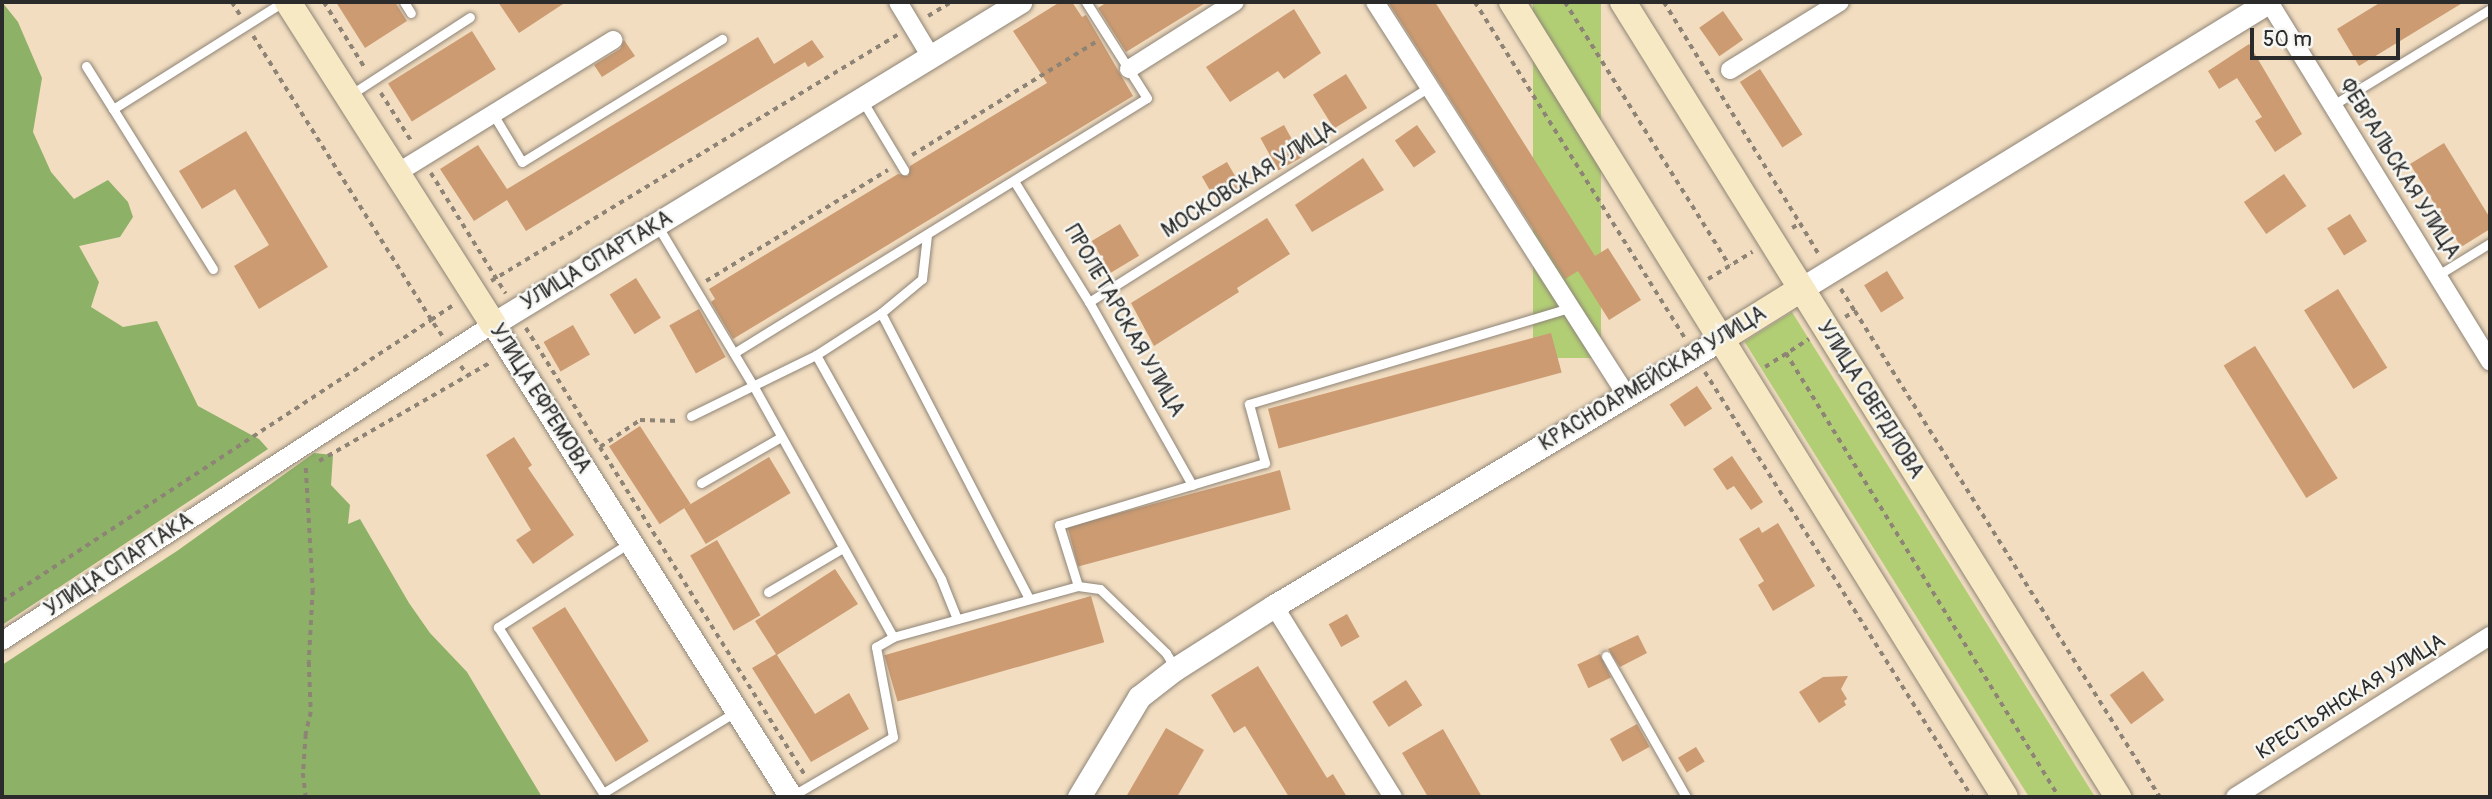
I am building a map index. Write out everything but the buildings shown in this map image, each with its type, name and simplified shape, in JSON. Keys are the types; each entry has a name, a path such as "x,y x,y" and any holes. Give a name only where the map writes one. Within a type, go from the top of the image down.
{"main road":[{"name":"УЛИЦА ЕФРЕМОВА","path":"288,2 493,324"},
{"path":"1512,2 2005,797"},
{"name":"УЛИЦА СВЕРДЛОВА","path":"1623,2 2118,797"},
{"name":"КРАСНОАРМЕЙСКАЯ УЛИЦА","path":"1721,339 1801,289"}],"street":[{"path":"898,2 931,58"},
{"name":"УЛИЦА СПАРТАКА","path":"2,641 493,324 1020,2"},
{"path":"1129,69 1235,2"},
{"path":"1375,2 1626,395"},
{"path":"1730,70 1840,2"},
{"name":"КРАСНОАРМЕЙСКАЯ УЛИЦА","path":"1801,289 2269,2"},
{"name":"ФЕВРАЛЬСКАЯ УЛИЦА","path":"2269,2 2490,360"},
{"path":"397,173 613,40"},
{"name":"УЛИЦА ЕФРЕМОВА","path":"493,324 791,797"},
{"name":"КРАСНОАРМЕЙСКАЯ УЛИЦА","path":"1079,797 1139,697 1175,669 1274,606 1721,339"},
{"path":"1274,606 1393,797"},
{"name":"КРЕСТЬЯНСКАЯ УЛИЦА","path":"2235,797 2490,636"}],"lane":[{"path":"113,109 283,2"},
{"path":"404,2 411,13"},
{"path":"733,353 1147,98 1086,2"},
{"path":"2333,105 2490,9"},
{"path":"349,96 470,17"},
{"path":"493,114 522,162 722,39"},
{"path":"86,66 213,268"},
{"name":"МОСКОВСКАЯ УЛИЦА","path":"1089,302 1428,88"},
{"path":"862,100 904,170"},
{"name":"ПРОЛЕТАРСКАЯ УЛИЦА","path":"1014,181 1089,302 1192,485"},
{"path":"933,218 939,227"},
{"path":"657,225 754,387 893,637"},
{"path":"691,416 816,355 881,313 922,279 927,235"},
{"path":"2438,275 2490,243"},
{"path":"1078,586 1059,525 1265,464 1249,404 1569,308"},
{"path":"881,313 1029,599"},
{"path":"816,355 941,579 957,619"},
{"path":"701,484 780,437"},
{"path":"631,542 498,627 603,793 737,711"},
{"path":"768,592 843,548"},
{"path":"791,797 894,737 876,648 893,637 1078,586 1100,589 1166,653 1175,669"},
{"path":"1606,656 1686,797"}],"path":[{"path":"232,2 468,376"},
{"path":"324,2 811,785"},
{"path":"2,601 473,292 951,2"},
{"path":"1475,2 1972,797"},
{"path":"1565,2 1730,266"},
{"path":"1664,2 1800,223"},
{"path":"306,797 303,773 306,734 312,712 309,662 313,548 304,469 532,337"},
{"path":"1786,354 2059,797"},
{"path":"600,447 640,420 672,422 691,416"}],"green space":[{"path":"2,2 18,22 42,78 33,132 51,172 74,199 108,180 128,202 133,217 120,237 79,246 99,282 91,307 123,327 157,321 198,406 259,439 268,449 2,625"},
{"path":"1533,2 1601,2 1601,358 1533,358"},
{"path":"1792,312 2095,796 2029,797 1745,342"},
{"path":"314,453 333,455 331,485 350,505 348,524 360,519 409,603 430,633 467,672 542,797 2,797 2,665 177,551"}]}
